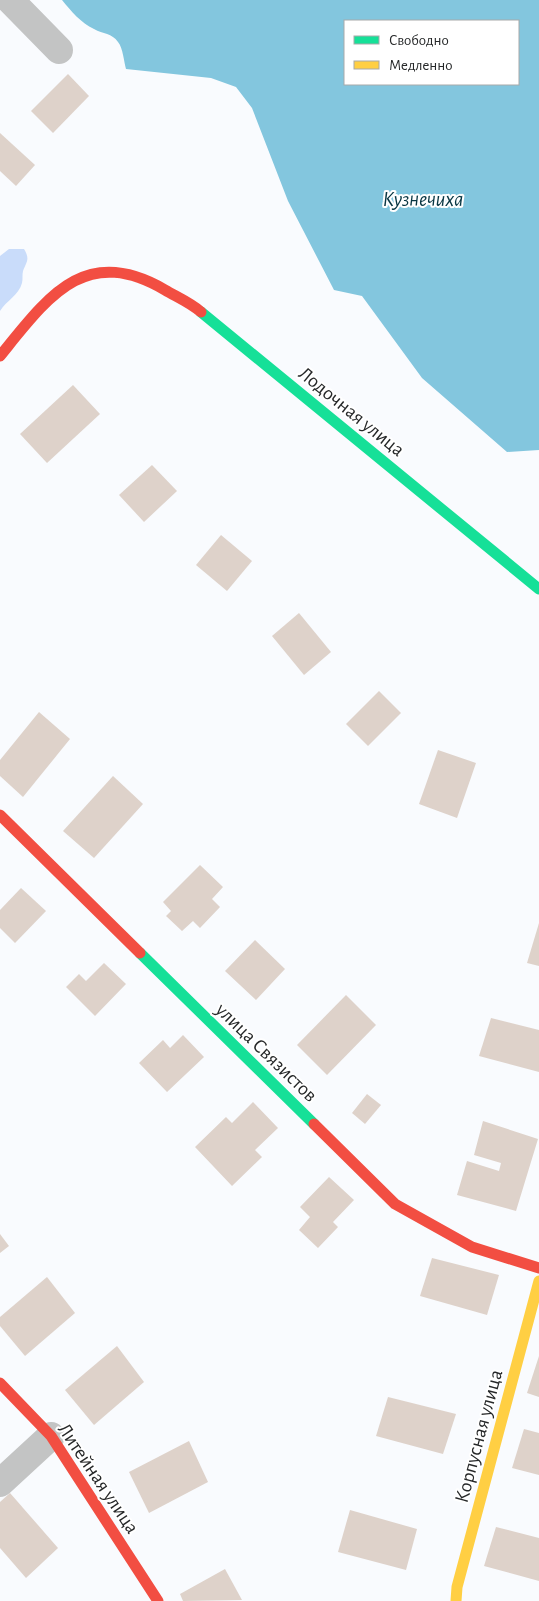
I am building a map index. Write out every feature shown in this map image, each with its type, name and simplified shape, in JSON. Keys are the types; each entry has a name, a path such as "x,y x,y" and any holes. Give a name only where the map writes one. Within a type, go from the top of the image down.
{"street":[{"path":"10,0 58,50"},
{"name":"Лодочная улица","path":"0,356 45,302 78,277 108,271 133,274 197,308 539,589"},
{"name":"улица Связистов","path":"0,815 395,1204 472,1247 539,1268"},
{"name":"Корпусная улица","path":"456,1601 457,1587 539,1281"},
{"name":"Литейная улица","path":"0,1383 51,1436 158,1601"},
{"path":"0,1483 51,1436"}],"shaded area":[{"path":"9,249 24,249 27,260 20,287 0,311 0,256"}],"water":[{"name":"Кузнечиха","path":"62,0 539,0 539,450 507,452 422,378 362,296 334,290 288,201 252,108 236,87 211,78 126,69 120,45 116,39 97,31 76,16"}],"building":[{"path":"68,74 89,96 53,133 31,111"},
{"path":"0,133 35,165 16,186 0,171"},
{"path":"73,385 100,414 47,463 20,434"},
{"path":"152,465 177,491 144,522 119,495"},
{"path":"221,535 252,561 227,591 196,565"},
{"path":"299,613 331,652 304,675 272,636"},
{"path":"379,691 401,713 368,746 346,724"},
{"path":"39,712 70,739 23,797 0,776 0,760"},
{"path":"438,750 476,763 457,818 419,804"},
{"path":"113,776 143,804 94,858 63,831"},
{"path":"200,865 223,887 212,899 220,907 200,928 193,921 182,931 166,916 171,911 163,902"},
{"path":"21,888 46,911 15,943 0,928 0,910"},
{"path":"539,923 539,966 527,963"},
{"path":"255,940 285,969 256,1000 225,971"},
{"path":"104,963 126,984 95,1016 66,987 79,974 86,981"},
{"path":"346,995 376,1025 327,1075 297,1045"},
{"path":"491,1018 539,1030 539,1072 479,1056"},
{"path":"183,1035 204,1057 167,1092 139,1063 163,1040 170,1048"},
{"path":"367,1094 381,1105 365,1124 352,1113"},
{"path":"253,1102 278,1128 255,1150 262,1157 232,1186 195,1147 226,1117 232,1123"},
{"path":"483,1121 538,1139 516,1211 457,1195 467,1161 499,1171 501,1163 474,1155"},
{"path":"329,1177 354,1200 333,1222 338,1227 318,1248 299,1230 310,1217 300,1207"},
{"path":"0,1234 9,1246 0,1253"},
{"path":"432,1258 499,1275 487,1315 420,1296"},
{"path":"47,1277 75,1313 25,1356 0,1326 0,1317"},
{"path":"117,1346 144,1382 94,1425 65,1390"},
{"path":"539,1356 539,1397 527,1393"},
{"path":"388,1397 456,1414 443,1454 376,1436"},
{"path":"524,1429 539,1433 539,1475 512,1468"},
{"path":"189,1441 208,1482 149,1513 129,1472"},
{"path":"10,1493 58,1548 26,1578 0,1548 0,1502"},
{"path":"350,1510 417,1529 406,1570 338,1552"},
{"path":"496,1527 539,1538 539,1581 484,1566"},
{"path":"225,1569 242,1600 183,1601 180,1594"}],"traffic: fast":[{"path":"201,312 539,589"},
{"path":"140,953 314,1124"}],"traffic: slow":[{"path":"456,1601 457,1587 539,1281"}],"traffic: jam":[{"path":"0,356 35,314 52,297 70,283 90,275 112,272 137,277 165,290 201,312"},
{"path":"0,815 140,953"},
{"path":"314,1124 395,1204 472,1247 539,1268"},
{"path":"0,1383 51,1436 158,1601"}]}
